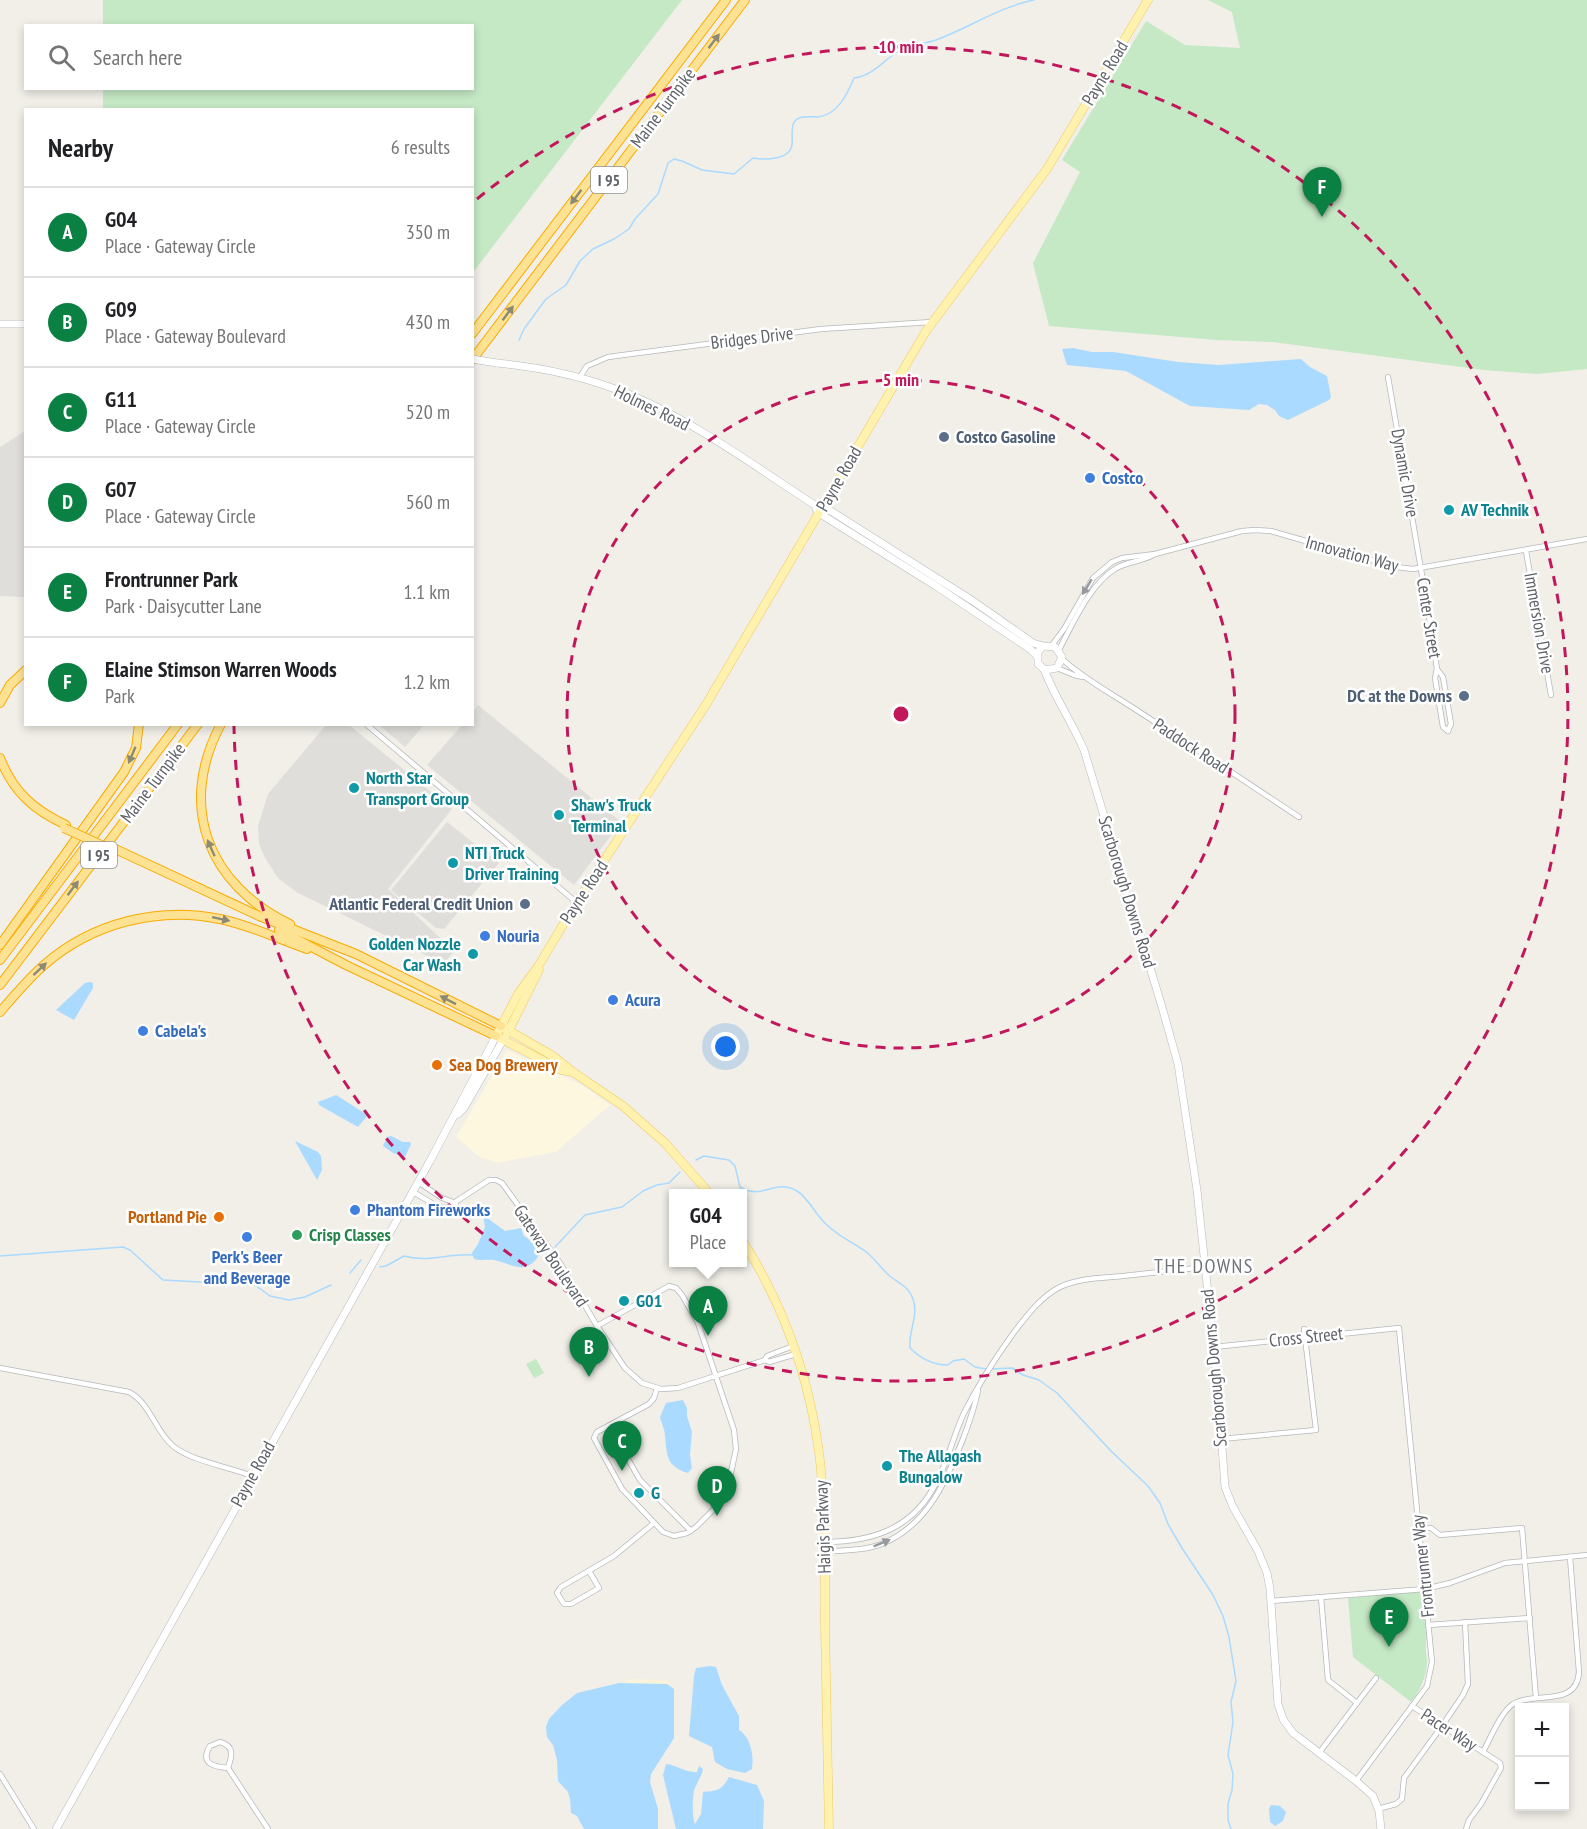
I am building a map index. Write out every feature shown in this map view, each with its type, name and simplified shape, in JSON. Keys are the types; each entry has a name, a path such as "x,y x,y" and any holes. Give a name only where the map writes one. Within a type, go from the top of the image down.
{"highway":[{"name":"Maine Turnpike","path":"474,331 726,0"},
{"name":"Maine Turnpike","path":"474,357 745,0"},
{"path":"0,696 12,677 24,669"},
{"path":"0,703 10,685 24,670"},
{"path":"0,945 124,772 136,748 139,726"},
{"name":"Maine Turnpike","path":"0,960 176,726"},
{"name":"Maine Turnpike","path":"0,985 196,726"},
{"path":"220,726 206,758 200,797 205,831 217,861 242,892 263,909 286,922 356,954 504,1029"},
{"path":"0,758 6,774 21,795 47,816 65,826"},
{"path":"0,765 8,782 20,798 40,815 500,1038"},
{"path":"111,848 267,919 356,954"},
{"path":"0,1012 35,973 70,946 105,928 152,916 182,915 220,919 346,965"}],"main road":[{"name":"Payne Road","path":"500,1038 518,994 539,965 576,902 706,703 932,322 1047,169 1148,0"},
{"path":"504,1029 543,1049 645,1124 679,1157 706,1189"},
{"path":"500,1038 561,1070 573,1072"},
{"name":"Haigis Parkway","path":"747,1249 773,1295 794,1350 807,1389 817,1440 825,1552 829,1829"}],"street":[{"name":"Bridges Drive","path":"580,377 587,366 608,357 821,329 932,322"},
{"path":"0,324 24,324"},
{"name":"Holmes Road","path":"474,360 543,368 619,390 675,416 821,510"},
{"name":"Dynamic Drive","path":"1388,377 1422,568"},
{"path":"821,510 974,601 1027,639 1059,650 1062,659 1055,669 1044,669 1038,664 1036,656 1030,649 821,510"},
{"name":"Innovation Way","path":"1047,646 1065,629 1085,590 1099,572 1118,559 1155,554 1234,533 1255,530 1271,531 1396,567 1422,568 1587,539"},
{"name":"Immersion Drive","path":"1526,551 1551,694"},
{"name":"Innovation Way","path":"1059,650 1081,609 1104,577 1119,567 1155,554"},
{"name":"Center Street","path":"1422,568 1437,669 1435,678 1443,727 1448,731 1451,724 1443,677 1437,669"},
{"path":"1036,656 1047,646"},
{"name":"Paddock Road","path":"1062,659 1079,671 1083,677"},
{"name":"Scarborough Downs Road","path":"1044,669 1050,686 1057,694 1084,750 1174,1047 1187,1121 1205,1267 1225,1487 1267,1573 1280,1713 1290,1730 1373,1796 1381,1829"},
{"name":"Paddock Road","path":"1055,669 1083,677 1118,698 1299,817"},
{"name":"Scarborough Downs Road","path":"1055,669 1057,694"},
{"path":"368,726 576,902"},
{"name":"Payne Road","path":"56,1829 252,1476 500,1038"},
{"name":"Gateway Boulevard","path":"456,1203 489,1180 496,1180 502,1184 560,1263 597,1326 628,1372 642,1383 657,1388"},
{"path":"418,1182 442,1198 456,1203"},
{"path":"412,1191 443,1208 456,1203"},
{"path":"824,1542 865,1539 889,1530 914,1514 936,1485 963,1415 978,1385 1024,1318 1045,1298 1060,1288 1093,1279 1205,1267"},
{"path":"597,1326 662,1288 674,1287 682,1294 697,1320 716,1376 735,1435 735,1454 725,1497 691,1531 678,1536 670,1535 654,1523 622,1489 596,1445 594,1438 596,1434 649,1404 657,1388 678,1388 716,1376 765,1360 769,1362 794,1350"},
{"name":"Cross Street","path":"1214,1347 1399,1328"},
{"name":"Frontrunner Way","path":"1356,1781 1427,1686 1432,1662 1399,1328"},
{"path":"1221,1439 1316,1430 1304,1329"},
{"path":"765,1360 767,1356 794,1350"},
{"path":"0,1368 129,1392 142,1402 167,1439 177,1449 193,1457 252,1476"},
{"path":"825,1552 872,1547 884,1543 914,1524 926,1512 945,1482 956,1457 976,1402 978,1385"},
{"path":"609,1426 640,1480 691,1531"},
{"path":"589,1571 599,1588 571,1604 564,1604 557,1593 558,1590 589,1571 618,1554 654,1523"},
{"path":"1419,1528 1431,1528 1440,1535 1522,1528 1536,1698"},
{"path":"1271,1601 1425,1589 1450,1583 1498,1565 1525,1560 1587,1556"},
{"name":"Pacer Way","path":"1412,1706 1483,1752 1507,1709 1517,1702 1566,1694 1573,1689 1579,1677 1570,1557"},
{"path":"1321,1597 1328,1680 1357,1703"},
{"path":"1428,1625 1530,1618"},
{"path":"1378,1809 1402,1799 1404,1778 1463,1695 1469,1674 1465,1622"},
{"path":"1319,1753 1376,1678"},
{"path":"223,1742 230,1748 232,1756 228,1768 216,1767 209,1762 207,1751 212,1744 223,1742"},
{"path":"1466,1829 1469,1820 1481,1804 1501,1768 1497,1761 1483,1752"},
{"path":"228,1768 268,1829"},
{"path":"0,1774 34,1829"}],"shaded area":[{"path":"24,432 24,597 0,596 0,447"},
{"path":"478,705 621,822 574,885 427,765 461,726 474,726 474,711"},
{"path":"325,726 350,726 452,809 388,889 454,951 444,964 298,893 278,878 264,856 259,843 258,826 268,794"},
{"path":"380,726 423,726 405,747"},
{"path":"447,822 499,863 444,929 436,928 391,890"},
{"path":"507,1050 583,1086 610,1105 556,1152 496,1163 478,1156 456,1137"}],"green space":[{"path":"103,0 682,0 474,271 474,108 103,108 103,90 474,90 474,24 103,24"},
{"path":"1208,0 1587,0 1587,369 1537,374 1484,370 1273,342 1217,340 1049,326 1033,263 1080,172 1062,160 1146,21 1185,45 1240,48 1232,12"},
{"path":"536,1359 544,1373 534,1378 526,1364"},
{"path":"1417,1592 1424,1596 1427,1662 1422,1684 1411,1702 1353,1657 1348,1598"}],"sand":[{"path":"629,1679 666,1680 670,1683 670,1690 621,1686"}],"water":[{"path":"1073,348 1219,365 1301,359 1327,376 1331,397 1288,420 1279,416 1267,405 1259,404 1249,410 1190,406 1126,371 1067,365 1062,349"},
{"path":"85,983 93,983 93,988 74,1020 56,1010"},
{"path":"336,1095 366,1114 367,1116 358,1127 319,1105 318,1102"},
{"path":"391,1136 403,1142 410,1142 405,1157 383,1146 387,1137"},
{"path":"295,1141 318,1152 321,1156 322,1170 317,1180"},
{"path":"483,1215 505,1231 521,1228 524,1236 530,1240 539,1255 534,1262 518,1267 494,1260 474,1259 472,1253 485,1227"},
{"path":"683,1400 692,1432 690,1455 692,1468 688,1473 675,1467 669,1459 660,1417 666,1403"},
{"path":"716,1667 722,1685 739,1716 739,1730 751,1747 752,1769 745,1773 727,1769 715,1762 712,1747 689,1736 696,1668"},
{"path":"619,1683 667,1684 674,1689 674,1738 651,1774 650,1782 658,1809 658,1829 584,1829 577,1816 571,1813 568,1792 558,1781 557,1760 553,1745 547,1737 546,1727 549,1719 577,1693"},
{"path":"666,1764 693,1772 697,1772 699,1766 703,1769 693,1796 695,1824 701,1814 703,1792 719,1789 729,1777 757,1785 764,1801 763,1829 676,1829 663,1775"},
{"path":"1271,1805 1280,1806 1286,1812 1283,1821 1275,1826 1270,1822"}],"waterway":[{"path":"519,340 524,329 546,299 566,285 580,261 593,249 629,229 658,194 668,163 674,159 702,170 734,174 753,158 770,159 782,156 791,149 795,121 803,117 818,117 831,112 845,97 854,78 872,71 906,47 936,40 996,13 1034,0"},
{"path":"696,1160 704,1156 729,1160 735,1166 740,1187 744,1189"},
{"path":"555,1247 585,1215 622,1207 643,1191 669,1183 680,1172"},
{"path":"747,1190 755,1192 781,1187 797,1191 831,1229 868,1254 887,1274 909,1291 915,1305 910,1348 932,1363 948,1365 953,1361 964,1359 975,1367 986,1369"},
{"path":"0,1256 123,1247 130,1250 163,1280 255,1285 270,1296 289,1300 305,1297 331,1285"},
{"path":"537,1253 546,1253"},
{"path":"380,1267 404,1256 421,1259 473,1255"},
{"path":"350,1273 361,1260"},
{"path":"991,1369 1012,1368 1023,1375 1039,1380 1057,1393 1111,1451 1148,1486 1160,1503 1168,1524 1182,1548 1213,1595 1223,1616 1229,1637 1236,1681 1231,1702 1233,1722 1228,1755 1233,1774 1228,1804 1228,1820 1231,1829"}],"place":[{"name":"Elaine Stimson Warren Woods","path":"1322,217"},
{"name":"Costco Gasoline","path":"944,437"},
{"name":"Costco","path":"1090,478"},
{"name":"AV Technik","path":"1449,510"},
{"name":"DC at the Downs","path":"1464,696"},
{"name":"North Star Transport Group","path":"354,788"},
{"name":"Shaw's Truck Terminal","path":"559,815"},
{"name":"NTI Truck Driver Training","path":"453,863"},
{"name":"Atlantic Federal Credit Union","path":"525,904"},
{"name":"Nouria","path":"485,936"},
{"name":"Golden Nozzle Car Wash","path":"473,954"},
{"name":"Acura","path":"613,1000"},
{"name":"Cabela's","path":"143,1031"},
{"name":"Sea Dog Brewery","path":"437,1065"},
{"name":"Phantom Fireworks","path":"355,1210"},
{"name":"Portland Pie","path":"219,1217"},
{"name":"Crisp Classes","path":"297,1235"},
{"name":"Perk's Beer and Beverage","path":"247,1237"},
{"name":"G01","path":"624,1301"},
{"name":"G04","path":"708,1336"},
{"name":"G09","path":"589,1377"},
{"name":"The Allagash Bungalow","path":"887,1466"},
{"name":"G11","path":"622,1471"},
{"name":"G","path":"639,1493"},
{"name":"G07","path":"717,1516"},
{"name":"Frontrunner Park","path":"1389,1647"}],"district":[{"name":"THE DOWNS","path":"1204,1266"}]}
